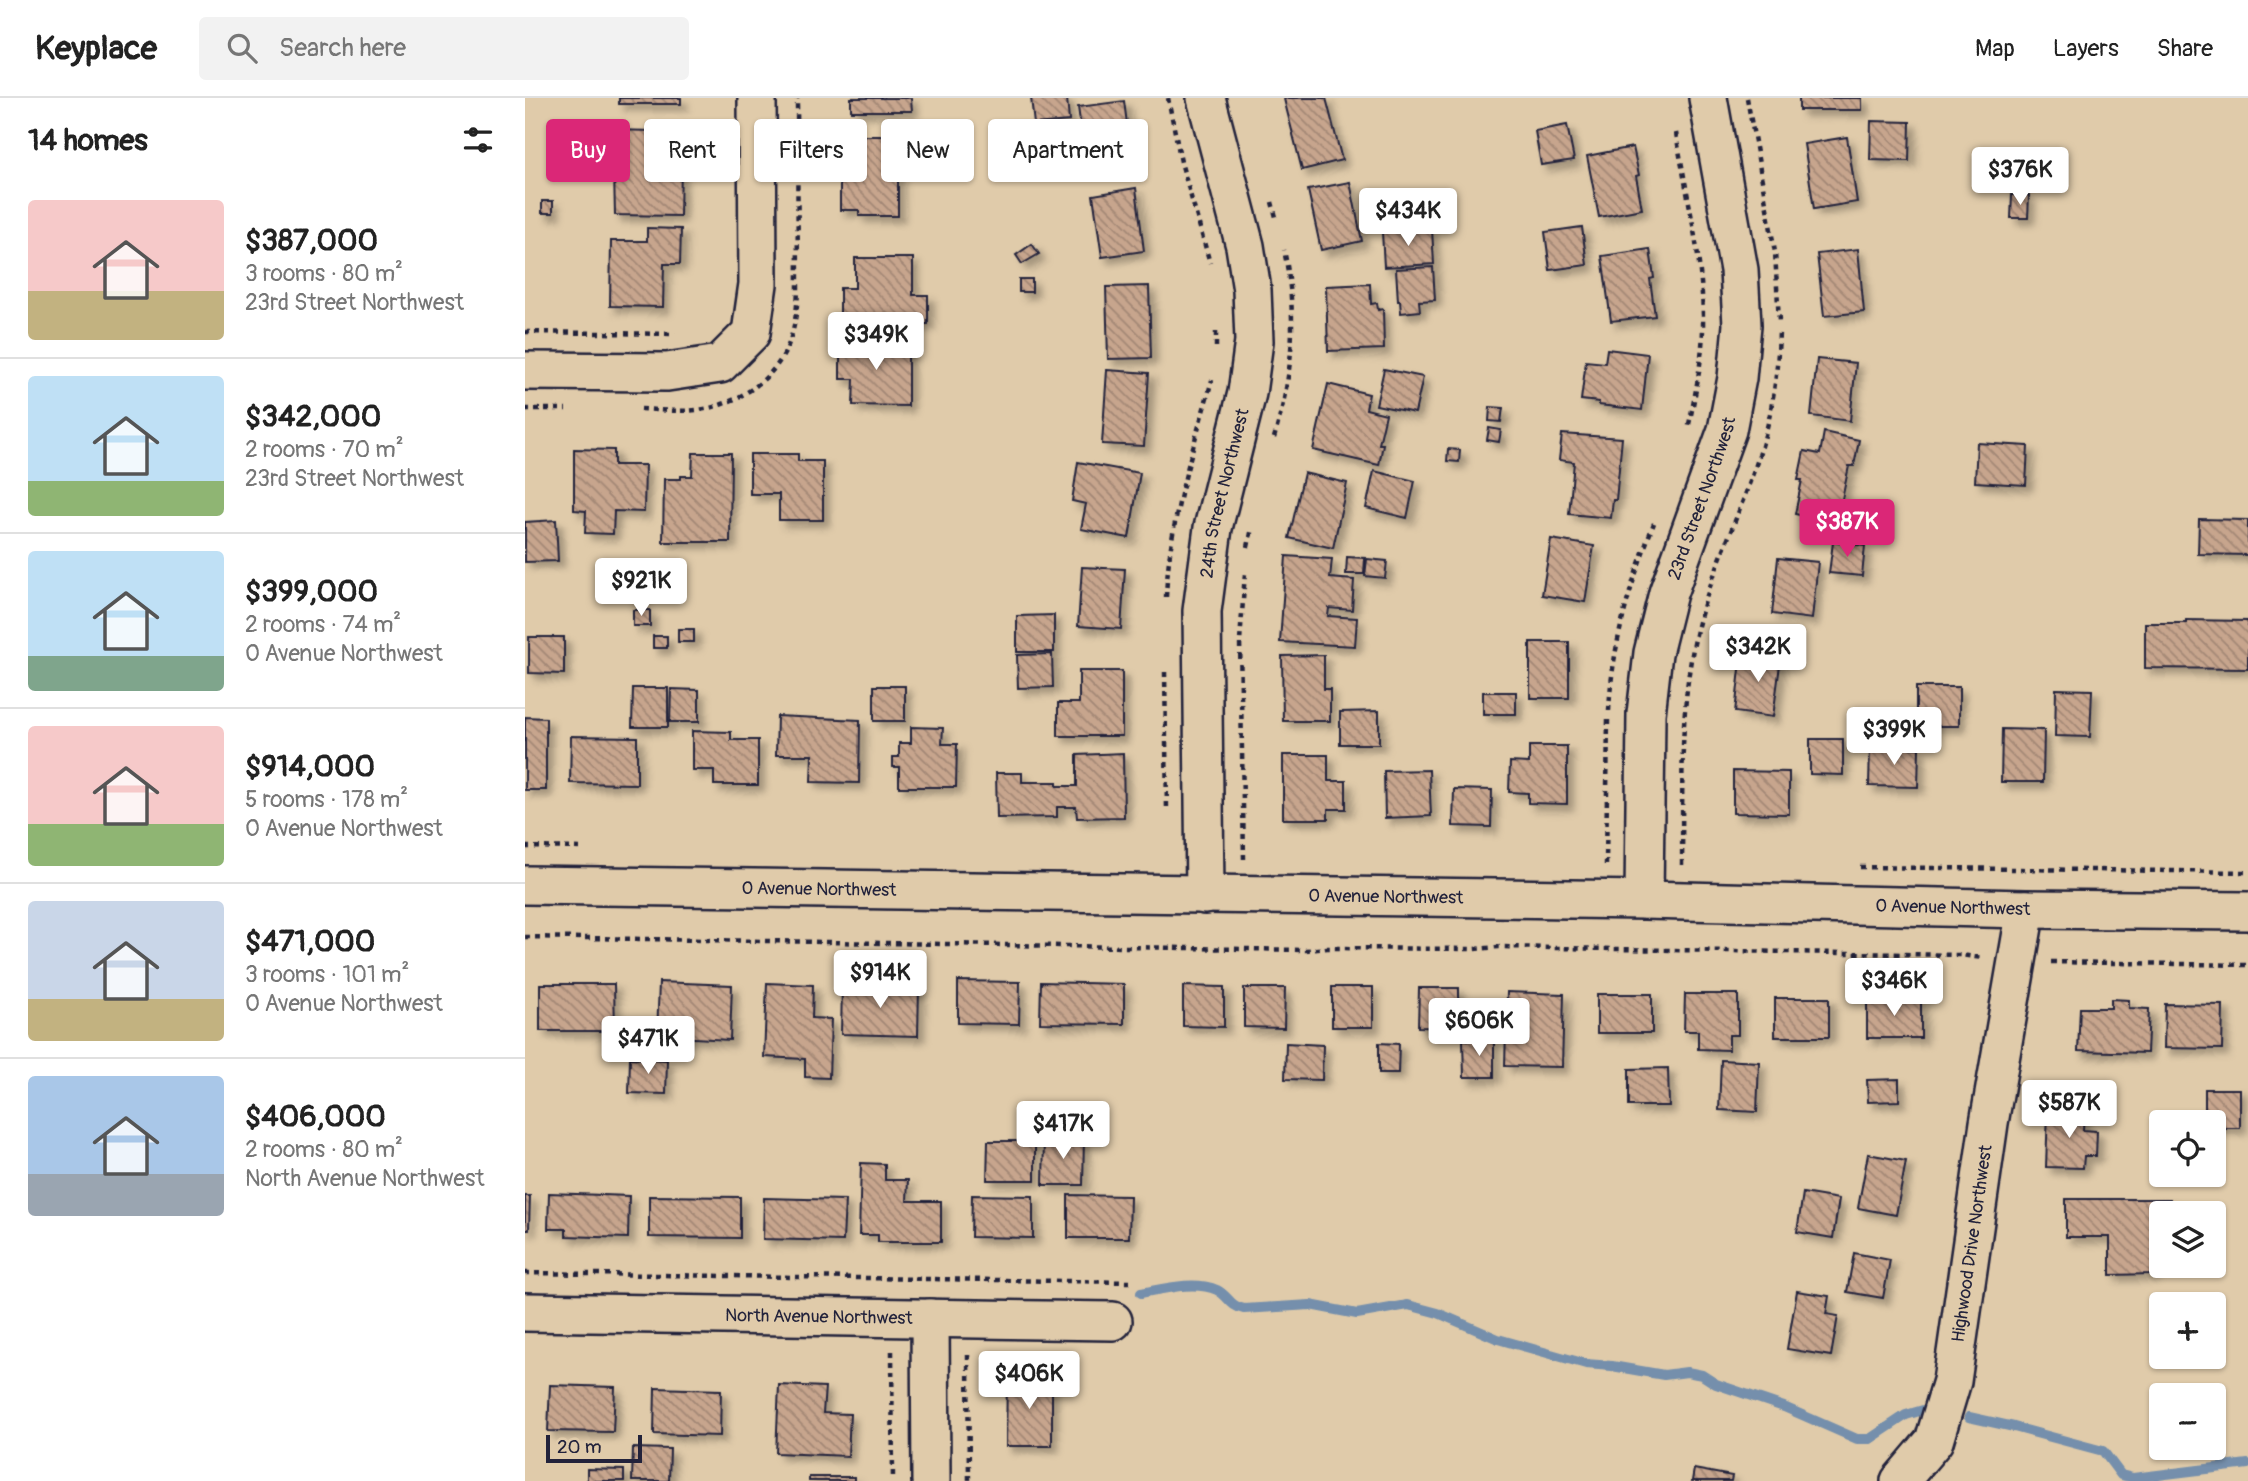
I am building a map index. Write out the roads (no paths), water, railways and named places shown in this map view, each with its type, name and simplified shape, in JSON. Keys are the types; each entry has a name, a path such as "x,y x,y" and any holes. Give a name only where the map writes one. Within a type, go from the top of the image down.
{"street":[{"path":"525,371 667,372 720,364 751,333 758,284 757,98"},
{"name":"24th Street Northwest","path":"1205,895 1202,611 1213,528 1247,393 1254,341 1252,290 1245,246 1206,98"},
{"name":"23rd Street Northwest","path":"1644,900 1646,714 1653,653 1668,593 1727,430 1740,352 1742,326 1739,270 1708,98"},
{"name":"O Avenue Northwest","path":"525,885 2248,911"},
{"name":"Highwood Drive Northwest","path":"1900,1481 1934,1441 1952,1381 1989,1123 2026,909"},
{"name":"North Avenue Northwest","path":"525,1312 1113,1321"},
{"path":"930,1318 931,1481"}],"waterway":[{"path":"1141,1293 1179,1286 1208,1287 1221,1292 1235,1306 1244,1309 1310,1305 1357,1314 1408,1305 1438,1313 1498,1339 1586,1364 1664,1375 1687,1372 1702,1375 1716,1384 1784,1407 1857,1439 1870,1439 1906,1415 1923,1410"},
{"path":"1969,1417 2103,1451 2121,1475 2133,1478 2248,1464"}]}
